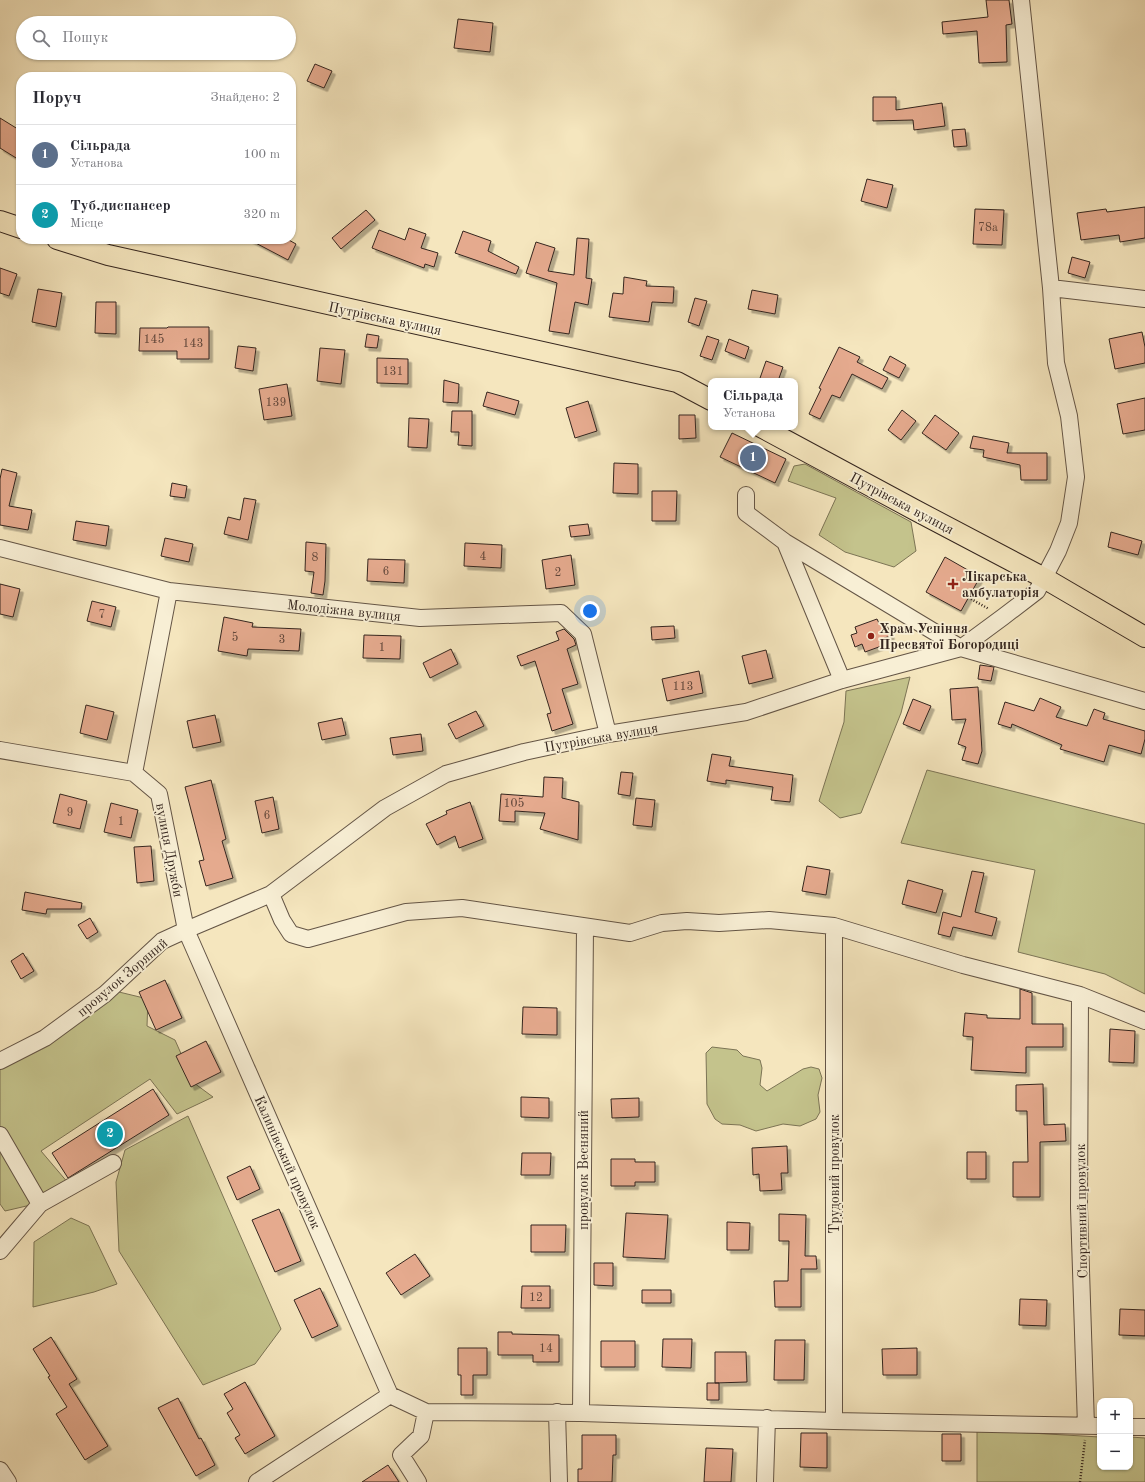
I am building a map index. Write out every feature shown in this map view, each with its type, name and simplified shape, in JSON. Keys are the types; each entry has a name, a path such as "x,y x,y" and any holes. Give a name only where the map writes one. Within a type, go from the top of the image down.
{"main road":[{"path":"0,221 16,226"},
{"name":"Путрівська вулиця","path":"73,244 116,257 677,382 708,398"},
{"name":"Путрівська вулиця","path":"767,430 1044,578 1145,637"}],"street":[{"path":"1021,0 1051,288 1056,363 1069,416 1076,477 1069,523 1058,551 1044,578"},
{"path":"1051,288 1145,299"},
{"path":"746,495 746,513 785,542 961,648 1145,701"},
{"path":"785,542 842,680"},
{"name":"Молодіжна вулиця","path":"0,548 169,591 420,618 561,613 582,634 608,734"},
{"name":"Путрівська вулиця","path":"271,894 385,808 446,774 524,752 608,734 746,712 842,680 961,648 1004,617 1036,591 1044,578"},
{"path":"134,773 169,591"},
{"name":"вулиця Дружби","path":"0,750 134,773 160,794 186,930"},
{"path":"271,894 282,920 291,934 308,939 406,912 462,908 630,934 662,923 687,921 719,923 769,920 834,926 963,965 1080,995 1145,1021"},
{"name":"провулок Зоряний","path":"0,1061 45,1038 105,994 162,941 271,894"},
{"name":"Трудовий провулок","path":"834,926 834,1421"},
{"name":"провулок Весняний","path":"581,1413 585,927"},
{"name":"Калинівський провулок","path":"186,930 390,1395"},
{"name":"Спортивний провулок","path":"1080,995 1079,1208 1093,1426"},
{"path":"0,1135 40,1204"},
{"path":"0,1251 40,1204 113,1163"},
{"path":"257,1482 390,1395 426,1412 557,1412 834,1421 1093,1426"},
{"path":"418,1482 401,1455 421,1436 426,1412"},
{"path":"557,1412 559,1482"},
{"path":"765,1482 767,1418"},
{"path":"1133,1427 1145,1427"}],"path":[{"path":"1080,1482 1093,1426"}],"shaded area":[{"path":"805,464 911,522 916,551 894,567 845,552 819,535 836,498 788,481 794,466"},
{"path":"910,677 901,713 861,813 840,818 819,801 844,722 846,691"},
{"path":"927,770 1145,824 1145,994 1105,974 1018,952 1035,870 901,843"},
{"path":"119,992 148,999 147,1026 175,1040 194,1083 213,1097 177,1114 150,1079 41,1151 69,1184 35,1204 5,1211 0,1204 0,1069 49,1041"},
{"path":"712,1047 737,1050 743,1056 760,1060 762,1068 760,1085 767,1091 803,1069 811,1067 819,1069 822,1078 818,1095 820,1112 816,1119 800,1126 783,1124 756,1131 740,1125 722,1124 715,1119 707,1104 706,1053"},
{"path":"188,1116 281,1329 255,1364 203,1385 119,1251 116,1182 125,1150"},
{"path":"71,1218 89,1226 117,1284 94,1292 33,1307 34,1242"},
{"path":"977,1430 1097,1437 1097,1470 1133,1470 1133,1437 1145,1438 1145,1482 977,1482"}],"building":[{"path":"986,0 1009,0 1012,24 1006,25 1007,62 979,63 977,31 943,34 942,22 988,17"},
{"path":"458,19 493,23 490,52 454,48"},
{"path":"315,64 332,71 324,88 307,81"},
{"path":"873,97 896,97 896,110 942,103 945,126 914,130 913,120 873,121"},
{"path":"0,118 16,128 16,158 0,148"},
{"path":"965,129 967,146 954,147 952,130"},
{"path":"867,179 893,185 887,208 861,201"},
{"path":"1145,207 1145,238 1120,242 1119,235 1081,240 1077,213 1106,209 1107,212"},
{"path":"975,209 1004,210 1002,245 973,244"},
{"path":"366,210 375,220 341,249 332,238"},
{"path":"409,228 426,234 421,248 438,253 434,267 425,264 424,268 372,248 379,230 405,240"},
{"path":"463,231 491,241 488,251 519,267 516,274 455,253"},
{"path":"577,238 589,239 586,278 592,279 588,305 575,302 569,334 549,331 557,283 526,273 536,242 555,248 548,271 574,275"},
{"path":"258,244 296,244 288,260"},
{"path":"1072,257 1090,262 1085,278 1068,273"},
{"path":"0,268 17,274 9,296 0,293"},
{"path":"624,277 647,281 646,286 674,287 673,303 652,302 649,322 609,317 613,293 623,294"},
{"path":"38,289 62,293 56,327 32,322"},
{"path":"752,290 778,295 775,314 748,309"},
{"path":"695,298 707,301 699,326 688,322"},
{"path":"96,302 116,302 116,334 95,333"},
{"path":"209,327 209,359 177,359 177,351 139,351 140,328"},
{"path":"1142,332 1145,347 1145,363 1115,369 1109,339"},
{"path":"367,334 379,336 377,348 365,347"},
{"path":"707,336 719,340 712,360 700,356"},
{"path":"729,339 749,347 745,359 725,351"},
{"path":"238,346 256,348 253,371 235,368"},
{"path":"839,347 860,357 857,362 888,378 882,389 852,374 840,398 832,395 820,419 809,414 821,389 819,388"},
{"path":"320,348 345,350 341,384 317,381"},
{"path":"890,356 906,365 899,378 883,370"},
{"path":"377,358 408,359 408,384 377,383"},
{"path":"766,361 783,367 779,378 760,378"},
{"path":"444,380 459,384 458,403 443,402"},
{"path":"287,384 292,416 264,420 259,389"},
{"path":"487,392 519,401 515,415 483,406"},
{"path":"1145,398 1145,430 1123,434 1117,404"},
{"path":"588,401 597,431 575,438 566,408"},
{"path":"902,410 916,421 901,440 888,430"},
{"path":"452,411 472,411 472,446 458,445 459,432 451,432"},
{"path":"679,415 695,415 696,438 679,439"},
{"path":"935,415 959,433 946,450 922,433"},
{"path":"409,418 429,419 427,448 408,447"},
{"path":"732,433 786,459 775,483 720,457"},
{"path":"973,436 1009,443 1007,453 1047,453 1047,480 1021,480 1020,465 983,457 984,450 970,448"},
{"path":"614,463 638,464 638,494 613,493"},
{"path":"2,469 17,473 9,506 32,510 28,530 0,525 0,479"},
{"path":"172,483 187,486 185,498 170,496"},
{"path":"652,491 677,491 676,521 652,521"},
{"path":"244,498 256,500 248,540 224,534 228,517 240,520"},
{"path":"76,521 109,526 106,546 73,540"},
{"path":"588,524 590,535 571,537 569,526"},
{"path":"1111,532 1142,541 1138,555 1108,547"},
{"path":"165,538 193,544 189,562 161,556"},
{"path":"306,542 326,544 323,595 311,593 314,572 305,571"},
{"path":"465,543 502,545 501,568 464,566"},
{"path":"571,555 575,585 546,589 542,560"},
{"name":"Лікарська амбулаторія","path":"945,557 980,577 961,611 926,592"},
{"path":"368,559 405,560 404,583 367,581"},
{"path":"0,584 20,589 13,617 0,614"},
{"path":"92,601 116,607 111,627 87,621"},
{"path":"224,617 253,623 252,627 301,629 299,651 248,649 247,656 218,651"},
{"name":"Храм Успіння Пресвятої Богородиці","path":"877,619 880,625 886,623 891,636 884,638 887,644 865,652 862,644 855,647 851,635 857,633 855,627"},
{"path":"674,626 675,638 652,640 651,627"},
{"path":"564,629 574,639 576,645 567,649 578,684 562,689 573,724 552,731 547,714 551,713 535,661 521,666 517,656 559,640 556,632"},
{"path":"364,635 401,636 400,659 363,658"},
{"path":"451,649 458,664 430,678 423,663"},
{"path":"766,650 773,678 749,684 742,656"},
{"path":"980,665 994,667 991,681 978,679"},
{"path":"699,671 703,693 667,701 662,679"},
{"path":"978,687 982,751 978,764 962,760 966,747 958,744 966,719 952,720 950,689"},
{"path":"1040,698 1061,707 1056,717 1087,726 1094,709 1105,713 1103,719 1145,731 1145,739 1141,754 1109,745 1104,762 1060,749 1062,745 1012,724 1011,728 998,724 1005,702 1034,711"},
{"path":"913,699 931,706 920,731 903,724"},
{"path":"86,705 114,712 107,740 80,733"},
{"path":"476,711 484,726 456,739 448,724"},
{"path":"215,715 221,742 193,748 187,721"},
{"path":"342,718 346,735 322,740 318,723"},
{"path":"421,734 423,751 393,755 390,738"},
{"path":"712,754 731,757 729,766 793,775 790,802 771,800 773,787 726,780 726,784 707,781"},
{"path":"621,772 633,773 630,796 618,794"},
{"path":"544,777 563,778 562,798 579,802 578,840 540,829 545,813 515,811 515,822 499,821 501,794 543,797"},
{"path":"211,780 226,839 222,841 233,878 206,886 199,861 204,860 185,787"},
{"path":"60,794 87,801 80,829 53,823"},
{"path":"273,797 279,829 262,833 255,801"},
{"path":"636,798 655,800 652,827 633,825"},
{"path":"470,802 483,839 459,848 455,836 437,845 426,824 447,814 446,811"},
{"path":"111,803 138,810 131,838 104,832"},
{"path":"151,846 154,881 137,883 134,847"},
{"path":"807,866 830,870 826,895 802,891"},
{"path":"972,871 984,873 975,912 997,918 992,936 953,927 950,937 938,934 943,912 961,917"},
{"path":"908,880 943,890 936,913 902,904"},
{"path":"25,892 82,903 81,909 47,909 46,914 22,910"},
{"path":"90,918 98,932 87,939 78,925"},
{"path":"23,953 34,971 21,979 11,961"},
{"path":"165,980 182,1018 156,1030 139,992"},
{"path":"1020,989 1032,993 1032,1024 1063,1024 1063,1047 1026,1047 1026,1073 971,1070 973,1037 963,1036 965,1013 987,1015 987,1018 1020,1019"},
{"path":"523,1007 557,1008 557,1035 522,1034"},
{"path":"1110,1029 1135,1031 1134,1063 1109,1062"},
{"path":"206,1041 221,1072 191,1087 176,1056"},
{"path":"1043,1084 1044,1125 1065,1124 1066,1141 1040,1142 1040,1197 1013,1197 1013,1162 1028,1162 1027,1111 1016,1111 1016,1085"},
{"path":"153,1089 169,1115 68,1178 52,1153"},
{"path":"521,1097 549,1098 549,1118 521,1117"},
{"path":"639,1098 639,1117 612,1118 611,1099"},
{"path":"787,1146 788,1173 781,1173 782,1190 760,1191 759,1174 753,1175 752,1148"},
{"path":"967,1152 986,1152 986,1179 967,1179"},
{"path":"522,1153 551,1153 550,1175 521,1175"},
{"path":"611,1159 635,1159 635,1162 655,1162 655,1182 635,1182 635,1186 611,1186"},
{"path":"250,1166 260,1189 237,1200 227,1177"},
{"path":"279,1209 301,1261 275,1272 252,1220"},
{"path":"626,1213 668,1215 665,1259 623,1257"},
{"path":"779,1214 806,1215 805,1256 816,1256 817,1269 801,1269 801,1307 775,1307 774,1281 788,1281 789,1241 779,1241"},
{"path":"727,1222 750,1223 749,1250 727,1250"},
{"path":"531,1225 566,1225 565,1252 531,1252"},
{"path":"415,1254 430,1276 401,1295 386,1273"},
{"path":"594,1263 613,1263 613,1286 594,1285"},
{"path":"522,1286 550,1286 550,1308 521,1308"},
{"path":"320,1288 338,1326 312,1338 294,1300"},
{"path":"642,1290 671,1290 671,1303 642,1303"},
{"path":"1020,1299 1047,1300 1046,1326 1019,1325"},
{"path":"1120,1309 1145,1310 1145,1336 1119,1335"},
{"path":"498,1332 512,1332 512,1334 559,1335 559,1362 533,1362 533,1355 498,1355"},
{"path":"51,1337 77,1379 69,1384 108,1446 85,1460 56,1414 67,1407 48,1377 50,1376 33,1349"},
{"path":"663,1339 692,1339 691,1368 662,1367"},
{"path":"775,1340 805,1340 804,1380 774,1380"},
{"path":"601,1341 635,1341 635,1367 601,1367"},
{"path":"458,1348 487,1348 487,1375 473,1375 473,1395 461,1395 461,1375 458,1375"},
{"path":"917,1348 917,1375 883,1375 882,1349"},
{"path":"715,1352 746,1352 747,1382 715,1383"},
{"path":"245,1382 275,1436 245,1454 235,1438 240,1435 227,1413 233,1409 224,1394"},
{"path":"707,1383 719,1383 719,1400 707,1400"},
{"path":"178,1398 199,1439 201,1438 215,1465 196,1476 158,1408"},
{"path":"801,1433 827,1433 827,1468 800,1467"},
{"path":"942,1434 961,1434 961,1461 942,1461"},
{"path":"582,1435 616,1435 616,1455 613,1455 612,1482 578,1482 578,1469 582,1469"},
{"path":"706,1448 733,1449 731,1482 704,1482"},
{"path":"388,1465 399,1482 362,1482"}],"place":[{"name":"Сільрада","path":"753,458"},
{"name":"Лікарська амбулаторія","path":"953,584"},
{"name":"Храм Успіння Пресвятої Богородиці","path":"871,636"},
{"name":"Туб.диспансер","path":"110,1134"}]}
